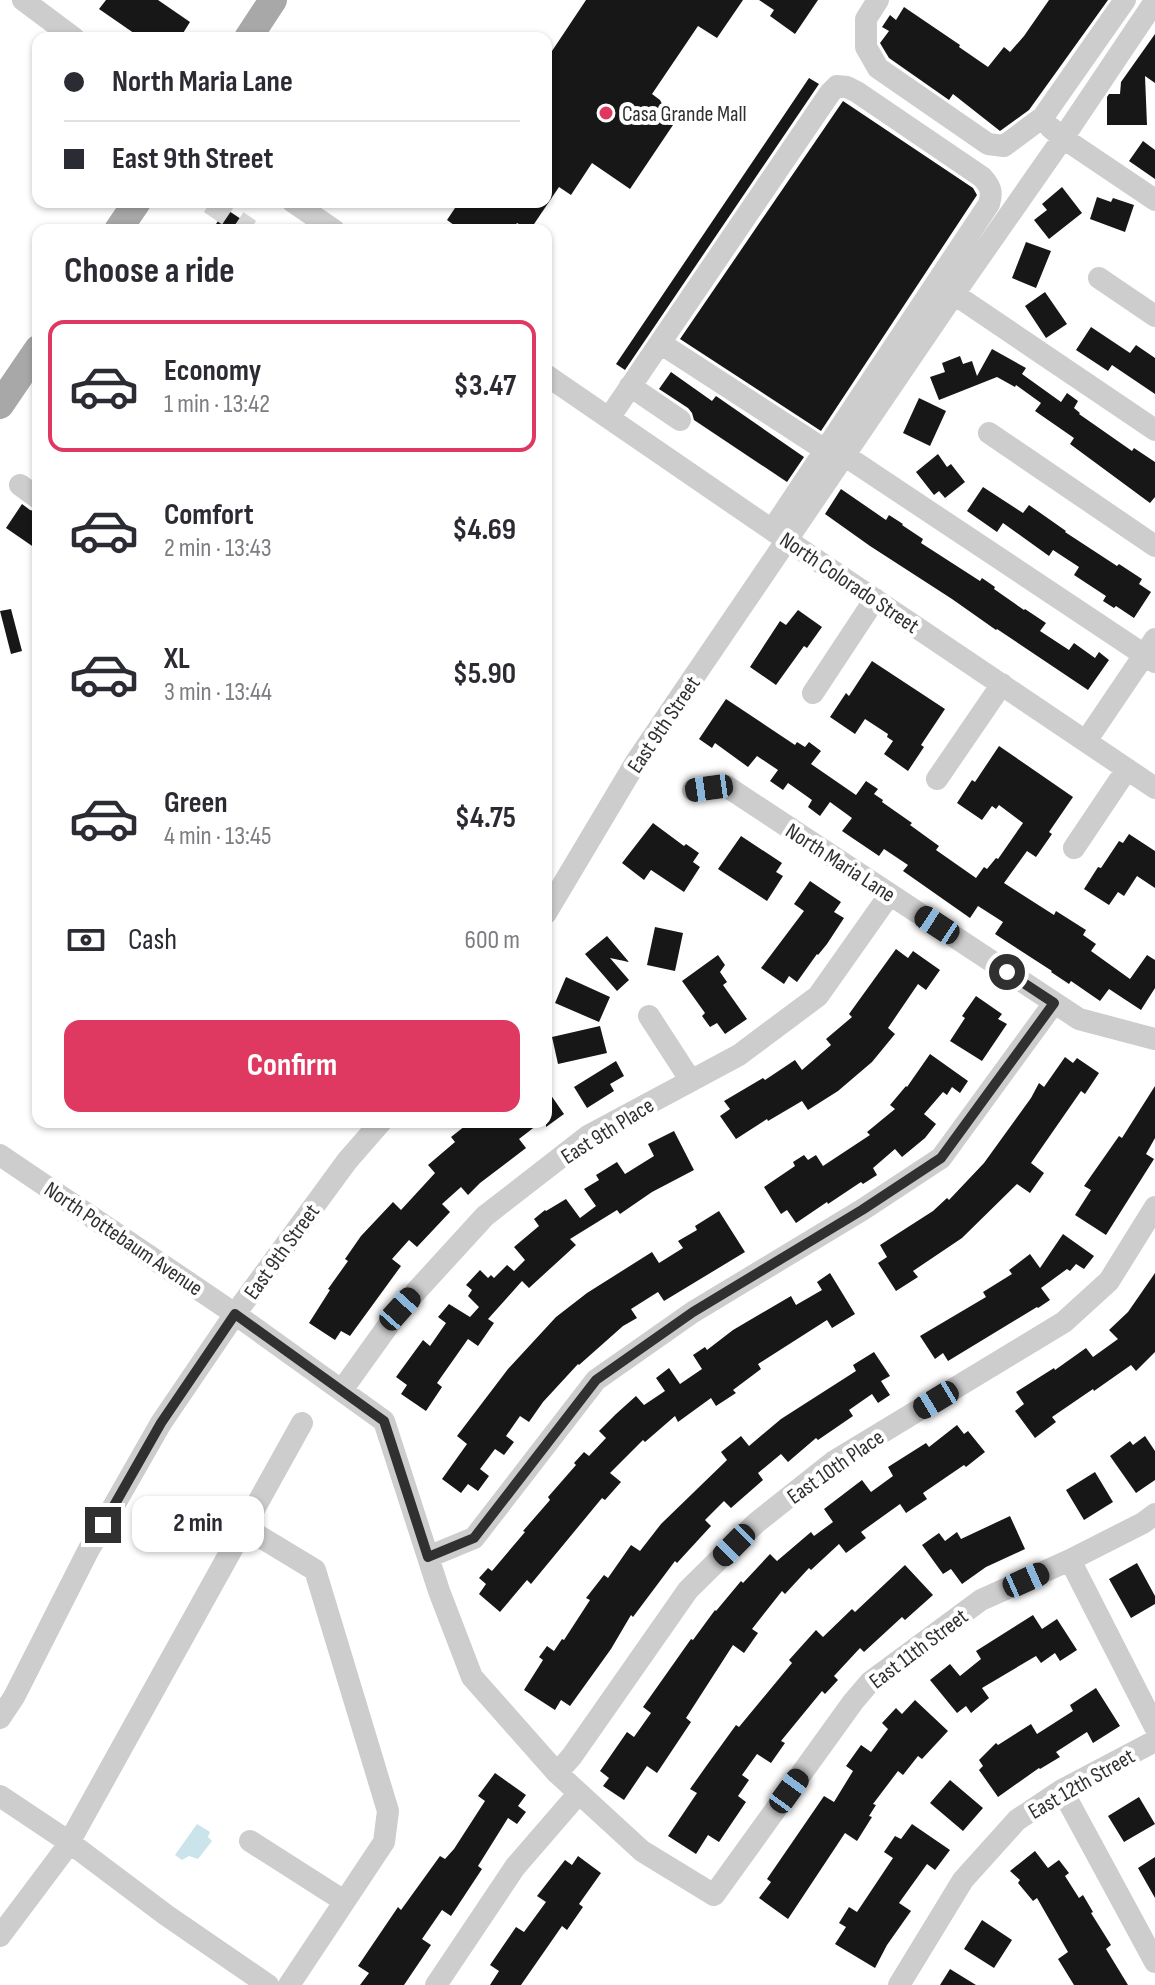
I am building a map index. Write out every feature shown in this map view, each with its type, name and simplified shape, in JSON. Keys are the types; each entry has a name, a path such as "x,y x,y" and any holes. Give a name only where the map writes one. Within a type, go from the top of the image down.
{"main road":[{"path":"252,32 273,0"},
{"path":"0,405 32,358"}],"street":[{"path":"23,0 66,32"},
{"path":"878,0 866,19 866,47 878,68 988,144 1004,146 1043,117 1125,0"},
{"path":"834,453 954,294 1155,1"},
{"path":"609,418 830,93 837,86 847,87 982,177 992,193 989,204 834,453"},
{"path":"1043,117 1063,138 1155,200"},
{"path":"302,208 325,224"},
{"path":"1099,278 1155,316"},
{"path":"954,294 1155,430"},
{"path":"660,343 1151,652 1086,741"},
{"name":"North Colorado Street","path":"552,379 1155,788"},
{"path":"630,386 680,420"},
{"path":"989,433 1155,546"},
{"name":"East 9th Street","path":"552,903 636,762 834,453"},
{"path":"813,693 875,599"},
{"path":"937,779 1002,684"},
{"path":"1074,848 1127,769"},
{"name":"North Maria Lane","path":"693,790 726,786 1079,1019 1155,1039"},
{"name":"East 9th Place","path":"342,1390 400,1309 485,1216 588,1136 739,1055 818,996 890,894"},
{"path":"428,1557 474,1538 596,1380 693,1312 862,1210 941,1158 1054,1003"},
{"path":"649,1016 691,1081"},
{"name":"East 9th Street","path":"0,1718 14,1697 88,1551 161,1423 235,1314 347,1161 376,1128"},
{"name":"North Pottebaum Avenue","path":"0,1155 235,1314 384,1421 439,1591 472,1677 557,1773 642,1851 714,1895"},
{"name":"East 10th Place","path":"557,1773 688,1590 756,1523 833,1462 1064,1322 1109,1281 1155,1207"},
{"path":"0,1936 69,1842 302,1423"},
{"name":"East 11th Street","path":"714,1895 870,1682 981,1600 1070,1560 1155,1514"},
{"path":"244,1527 315,1570 388,1811 384,1842 289,1985"},
{"path":"1070,1560 1155,1727"},
{"name":"East 12th Street","path":"899,1985 963,1880 1017,1820 1062,1790 1155,1741"},
{"path":"1062,1790 1155,1962"},
{"path":"436,1985 515,1867 579,1793"},
{"path":"0,1796 268,1985"},
{"path":"250,1841 344,1901"}],"water":[{"path":"197,1824 210,1832 208,1837 212,1841 198,1859 189,1856 182,1860 175,1855"}],"building":[{"path":"106,0 158,0 190,22 184,32 132,32 99,9"},
{"name":"Casa Grande Mall","path":"586,0 743,0 717,38 698,26 652,94 660,100 673,125 630,189 592,163 571,195 559,187 552,197 552,51"},
{"path":"759,0 818,0 795,34 770,16 774,10"},
{"path":"1049,0 1108,0 1029,110 1000,131 953,94 949,100 889,58 880,43 889,31 882,27 890,15 896,20 904,7 988,67 1004,47 1010,52"},
{"path":"1155,34 1155,83 1145,76 1147,125 1107,125 1107,97 1109,94 1120,94 1121,82"},
{"path":"809,78 819,84 625,370 616,364"},
{"path":"843,101 973,188 977,195 821,431 680,339"},
{"path":"1143,141 1155,150 1155,179 1129,161"},
{"path":"1062,187 1082,213 1049,239 1034,220 1047,210 1042,204"},
{"path":"1097,197 1111,202 1113,198 1134,205 1125,232 1090,219"},
{"name":"Casa Grande Mall","path":"455,208 545,208 534,224 453,224 447,220"},
{"path":"226,209 244,221 242,224 216,224"},
{"path":"1026,242 1051,251 1036,288 1012,278"},
{"path":"1045,292 1067,324 1046,338 1025,306"},
{"path":"1091,327 1130,353 1136,345 1155,358 1155,394 1112,365 1108,371 1076,350"},
{"path":"992,349 1026,368 1022,374 1061,402 1067,393 1078,401 1074,408 1079,414 1132,451 1134,448 1155,462 1155,497 1150,503 1070,444 1074,438 1035,411 1041,403 1016,385 997,377 939,400 930,377 945,372 942,363 960,356 963,364 972,361 977,376"},
{"path":"671,372 712,401 716,396 804,457 787,482 694,420 688,408 659,389"},
{"path":"919,398 946,411 930,446 903,433"},
{"path":"938,454 947,467 951,464 965,482 945,498 939,491 934,495 916,472"},
{"path":"983,487 1023,513 1029,505 1065,532 1142,579 1139,584 1151,592 1134,618 1103,601 1106,596 1074,575 1079,567 1053,550 1049,556 1003,523 997,532 967,511"},
{"path":"841,489 886,520 889,515 903,524 923,539 921,543 980,581 982,578 1046,623 1040,631 1069,650 1074,643 1095,658 1099,652 1109,660 1088,690 825,514"},
{"path":"22,504 32,510 32,546 6,528"},
{"path":"11,609 22,651 11,654 0,611"},
{"path":"798,610 822,627 776,685 750,667 780,621 786,625"},
{"path":"872,661 945,709 908,771 884,754 893,741 887,737 888,734 865,719 855,734 830,717 846,693 849,696"},
{"path":"726,699 795,745 797,742 805,747 809,742 821,751 811,764 856,795 866,781 878,789 874,794 882,802 939,846 936,850 976,878 984,867 987,869 998,859 1023,823 999,805 996,809 992,806 982,820 957,803 999,746 1073,797 1036,857 1027,851 1004,883 1054,915 1056,911 1086,930 1083,935 1096,944 1091,951 1130,979 1147,955 1155,960 1155,988 1141,1010 1109,989 1100,1001 1071,981 1069,984 995,934 1003,922 978,906 970,918 903,871 908,865 884,849 879,856 842,831 852,818 830,802 820,816 808,807 812,800 788,783 783,790 770,781 778,770 757,756 748,767 715,743 712,748 699,739"},
{"path":"653,823 699,853 693,862 700,867 684,892 651,870 644,880 622,863"},
{"path":"1129,834 1155,851 1155,888 1137,876 1124,896 1118,892 1109,905 1084,889 1119,841 1123,843"},
{"path":"741,836 782,863 776,872 783,876 767,901 718,869"},
{"path":"810,881 841,902 834,912 844,918 797,982 789,976 784,984 761,968 804,911 794,904"},
{"path":"655,927 683,933 675,971 647,965"},
{"path":"607,936 629,962 610,958 629,980 617,991 585,954"},
{"path":"896,949 908,958 913,951 940,970 926,990 918,984 888,1028 895,1034 872,1062 838,1091 808,1110 802,1101 736,1139 720,1116 730,1109 724,1101 795,1060 802,1070 831,1045 826,1039 852,1017 849,1014"},
{"path":"718,955 725,965 720,972 727,982 723,985 747,1019 725,1034 717,1023 710,1027 702,1016 705,1013 682,981"},
{"path":"566,977 610,997 599,1022 555,1003"},
{"path":"976,996 1002,1014 998,1019 1007,1024 982,1061 950,1041"},
{"path":"600,1026 607,1053 558,1064 552,1037"},
{"path":"930,1054 968,1081 960,1093 952,1087 947,1095 943,1092 924,1114 936,1124 925,1138 902,1157 895,1149 873,1168 877,1175 796,1223 787,1210 781,1214 764,1187 795,1166 793,1162 804,1155 808,1160 816,1155 823,1166 870,1135 867,1132 895,1109 890,1105"},
{"path":"1065,1057 1073,1063 1077,1058 1099,1073 1085,1094 1081,1091 1031,1163 1044,1173 1030,1193 1017,1184 962,1238 913,1271 918,1277 896,1291 878,1263 887,1257 880,1245 933,1211 947,1198 949,1200 984,1163 1039,1083 1044,1087"},
{"path":"616,1061 624,1076 610,1084 614,1091 587,1108 574,1087"},
{"path":"1155,1086 1155,1138 1146,1154 1154,1159 1106,1235 1075,1215 1091,1190 1084,1186 1119,1136 1122,1138"},
{"path":"552,1097 564,1114 552,1123"},
{"path":"462,1128 533,1128 519,1139 526,1148 468,1195 461,1187 442,1204 450,1212 417,1247 409,1240 392,1259 401,1266 350,1336 341,1331 335,1340 309,1323 361,1236 393,1202 401,1210 435,1173 428,1165 455,1142 451,1137"},
{"path":"674,1131 694,1170 652,1192 620,1214 617,1210 570,1239 576,1245 529,1288 522,1281 488,1319 494,1323 478,1346 468,1339 437,1383 442,1387 426,1411 401,1394 407,1385 396,1377 423,1340 430,1346 446,1323 438,1317 449,1304 470,1317 479,1307 468,1296 472,1290 466,1285 480,1270 488,1278 491,1275 494,1278 507,1265 514,1271 525,1260 514,1247 539,1226 534,1219 566,1199 580,1218 596,1206 584,1189 599,1180 596,1175 617,1162 625,1174 654,1156 648,1144"},
{"path":"719,1211 745,1252 664,1301 658,1292 631,1309 637,1318 578,1364 529,1422 520,1416 506,1436 514,1442 504,1455 495,1449 480,1469 489,1476 478,1491 468,1484 461,1493 442,1479 467,1444 457,1436 508,1369 556,1317 587,1293 652,1252 659,1263 683,1248 678,1241"},
{"path":"1063,1234 1094,1256 1084,1269 1076,1264 1041,1288 1050,1300 1038,1308 948,1361 943,1353 935,1359 920,1336 986,1297 983,1292 1012,1274 1009,1270 1030,1254 1040,1268"},
{"path":"830,1273 855,1314 832,1328 827,1320 758,1364 761,1369 733,1390 736,1393 716,1406 711,1398 678,1422 675,1416 645,1442 643,1440 610,1473 621,1482 605,1500 602,1498 531,1584 527,1580 500,1612 479,1594 486,1584 479,1578 488,1568 492,1571 525,1532 550,1500 548,1497 576,1465 574,1463 584,1452 589,1456 606,1438 599,1431 616,1414 636,1396 644,1405 665,1391 656,1378 669,1368 680,1384 702,1369 693,1355 705,1347 707,1350 733,1330 791,1296 796,1305 822,1290 817,1282"},
{"path":"1155,1273 1155,1352 1136,1371 1131,1365 1052,1417 1056,1422 1035,1438 1015,1411 1024,1404 1016,1392 1086,1348 1093,1357 1118,1339 1109,1330 1128,1312"},
{"path":"874,1352 890,1376 881,1381 890,1395 878,1403 872,1394 849,1410 853,1416 818,1440 816,1438 788,1462 781,1454 758,1473 763,1480 731,1508 724,1501 705,1520 711,1526 677,1563 675,1561 633,1617 631,1615 570,1706 561,1700 555,1710 524,1690 543,1660 539,1657 547,1646 554,1651 564,1640 590,1600 586,1598 604,1575 608,1578 631,1545 640,1551 661,1524 727,1460 721,1452 741,1436 749,1446 781,1419 856,1371 853,1365"},
{"path":"957,1425 964,1434 968,1431 985,1452 923,1493 927,1499 906,1513 900,1504 861,1532 866,1538 846,1553 839,1544 811,1570 809,1568 785,1594 782,1591 752,1629 758,1633 744,1653 733,1645 686,1718 691,1722 657,1773 647,1766 624,1800 603,1786 609,1778 600,1771 627,1732 634,1737 651,1713 643,1707 691,1639 741,1581 743,1583 770,1554 777,1561 811,1532 814,1536 833,1522 824,1509 862,1480 871,1492 893,1476 888,1467 926,1443 929,1447"},
{"path":"1145,1436 1155,1451 1155,1480 1136,1493 1110,1456 1130,1441 1133,1445"},
{"path":"1095,1472 1113,1502 1084,1520 1066,1490"},
{"path":"1010,1516 1025,1549 986,1567 962,1584 951,1569 943,1574 922,1545 939,1533 945,1541 957,1532 961,1539"},
{"path":"1137,1563 1155,1596 1155,1604 1131,1618 1109,1579"},
{"path":"905,1565 933,1595 905,1620 902,1617 864,1652 860,1648 834,1676 838,1680 825,1694 822,1691 781,1741 785,1743 771,1763 757,1754 742,1775 749,1780 738,1796 746,1802 719,1842 708,1835 696,1854 668,1836 697,1793 690,1789 736,1725 739,1727 792,1663 789,1660 816,1630 823,1637"},
{"path":"1033,1615 1042,1629 1057,1619 1077,1650 1060,1661 1055,1653 1041,1663 1036,1656 982,1688 989,1698 971,1713 966,1706 957,1713 930,1680 950,1664 960,1676 981,1659 976,1651"},
{"path":"1096,1688 1120,1726 1093,1743 1087,1732 1056,1752 1060,1757 998,1797 979,1770 983,1766 979,1760 996,1743 998,1745 1031,1724 1037,1734 1073,1711 1070,1705"},
{"path":"915,1700 948,1731 922,1759 918,1756 903,1775 898,1771 873,1804 876,1805 869,1816 872,1817 857,1841 845,1833 788,1919 759,1898 771,1882 767,1879 824,1796 834,1802 853,1771 846,1766 861,1745 871,1752 888,1729 882,1723 896,1708 902,1714"},
{"path":"495,1773 526,1795 518,1806 526,1812 517,1824 508,1818 478,1866 482,1869 451,1916 442,1910 422,1939 431,1945 404,1985 360,1985 369,1973 358,1966 398,1907 401,1910 440,1856 445,1859 454,1849 485,1801 478,1796"},
{"path":"950,1780 983,1808 963,1831 930,1803"},
{"path":"1139,1797 1155,1824 1124,1842 1108,1816"},
{"path":"912,1824 950,1850 935,1870 927,1864 899,1903 911,1911 875,1968 835,1944 846,1927 839,1923 849,1907 857,1912 893,1858 884,1852 895,1836 901,1839"},
{"path":"1035,1851 1048,1868 1059,1860 1069,1873 1065,1876 1079,1898 1083,1895 1093,1912 1111,1945 1106,1949 1128,1985 1074,1985 1058,1959 1068,1952 1037,1898 1033,1901 1018,1883 1020,1880 1010,1871"},
{"path":"578,1856 601,1873 579,1904 583,1907 567,1930 562,1926 521,1985 490,1985 499,1971 490,1965 516,1927 524,1932 546,1902 537,1896 565,1860 572,1865"},
{"path":"1155,1857 1155,1898 1138,1868"},
{"path":"982,1920 1012,1940 994,1968 964,1949"},
{"path":"950,1969 976,1985 940,1985"}],"tunnel":[{"path":"217,208 241,224"}],"place":[{"name":"Casa Grande Mall","path":"606,113"}],"route":[{"path":"103,1525 161,1423 235,1314 384,1421 428,1557 474,1538 596,1380 693,1312 862,1210 941,1158 1054,1003 1007,972"}]}
